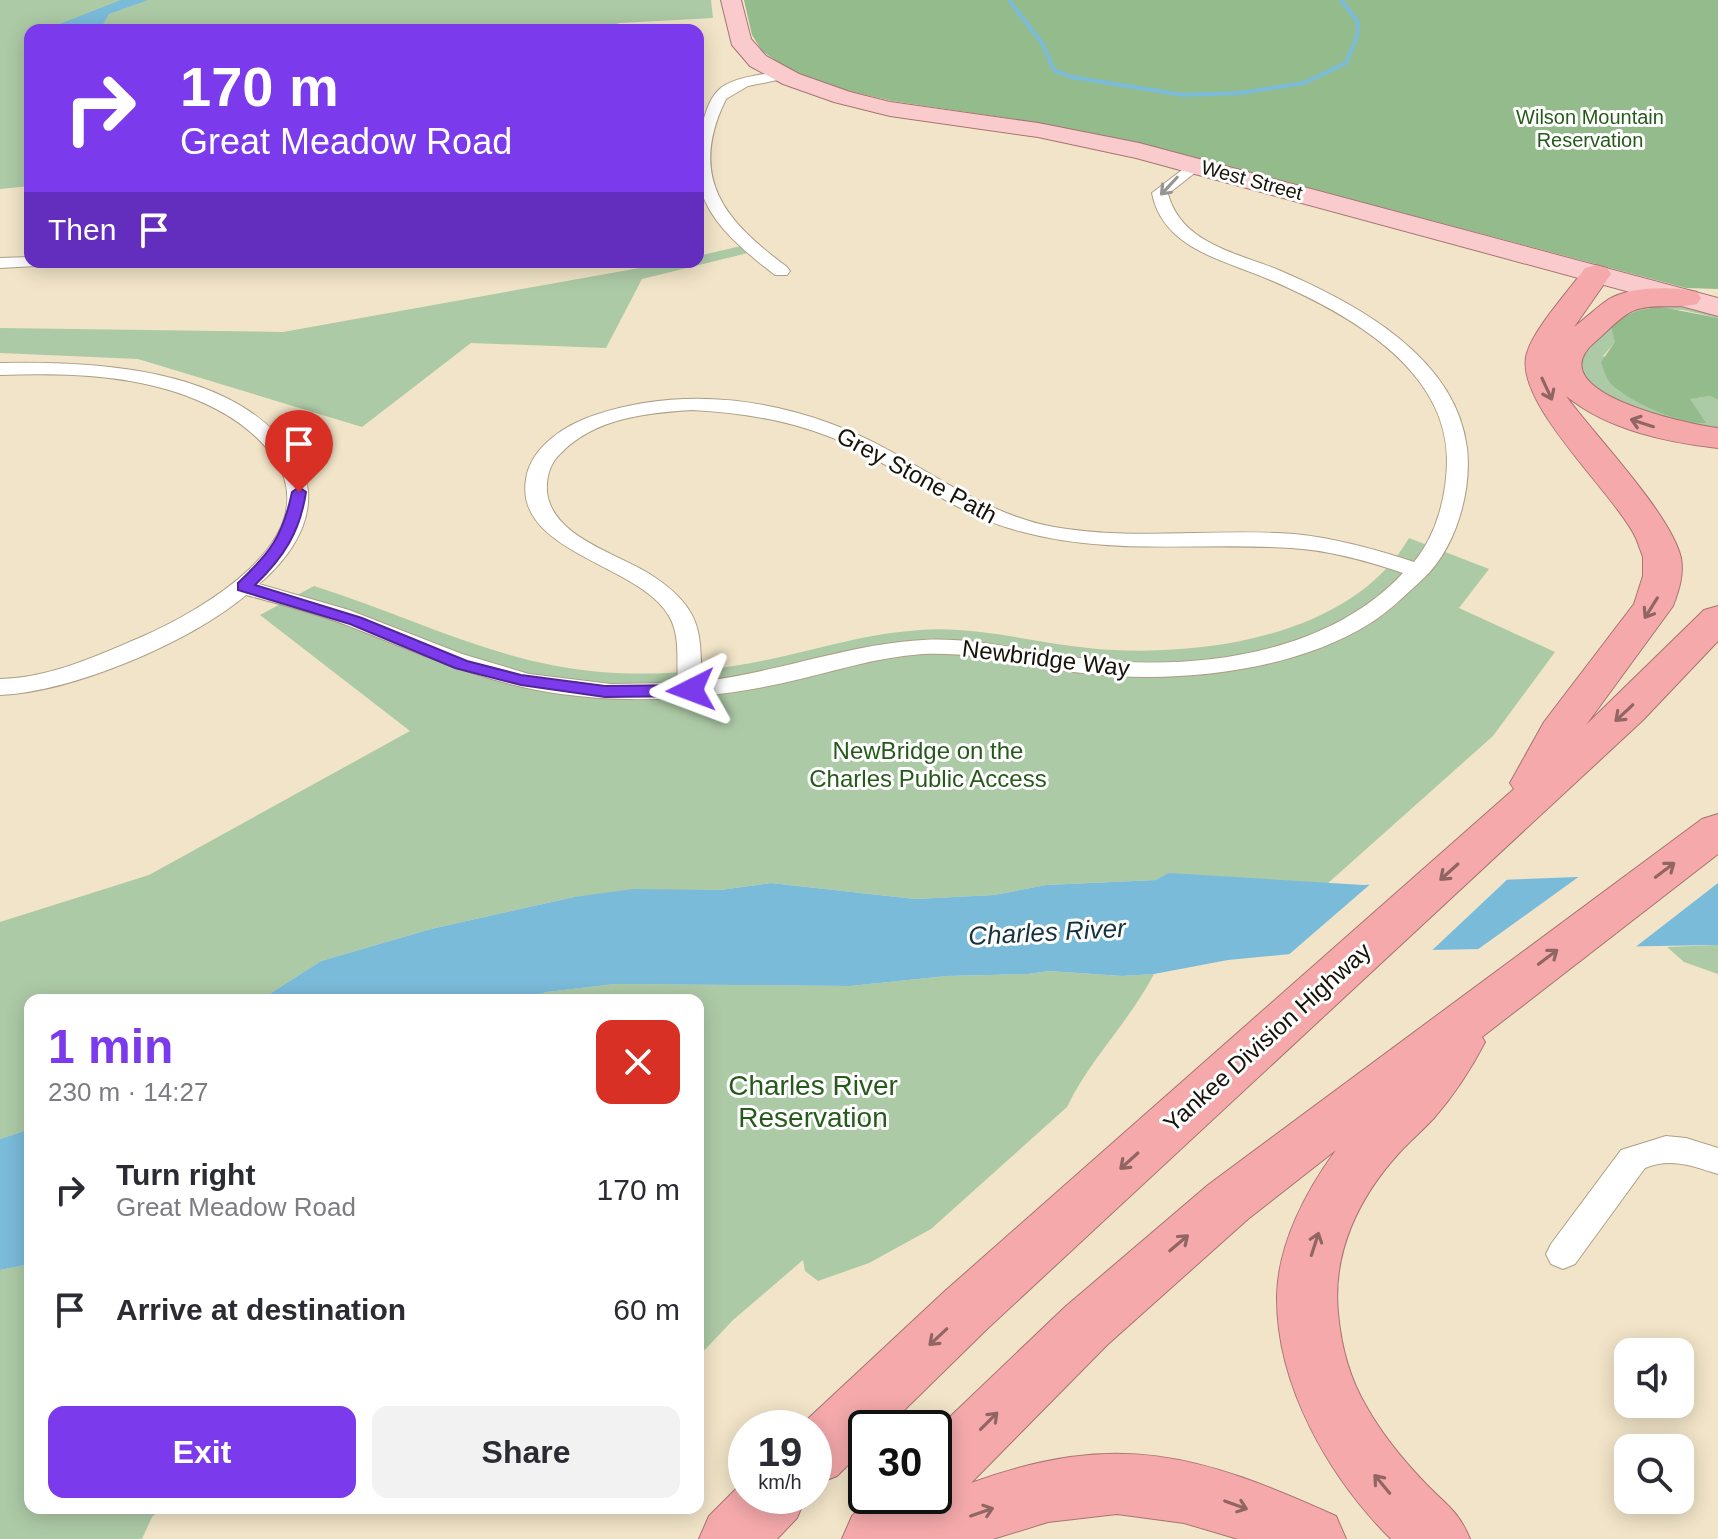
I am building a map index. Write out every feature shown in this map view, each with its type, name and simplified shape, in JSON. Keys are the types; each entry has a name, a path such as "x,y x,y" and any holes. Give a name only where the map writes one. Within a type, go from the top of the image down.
{"highway":[{"path":"1613,286 1686,298"},
{"path":"1613,286 1569,347 1564,363 1571,380 1596,403 1626,418 1666,431 1718,438"},
{"path":"1505,821 1559,732 1653,606 1662,588 1665,571 1659,545 1650,528 1552,400 1541,380 1542,356 1546,345 1613,286"},
{"name":"Yankee Division Highway","path":"832,1438 975,1301 1646,693 1718,618"},
{"path":"952,1458 1086,1326 1170,1251 1295,1149 1718,830"},
{"path":"1437,1539 1383,1485 1345,1431 1328,1399 1315,1359 1306,1295 1314,1248 1334,1201 1380,1136 1416,1103 1486,1004"},
{"path":"909,1539 1051,1490 1117,1483 1211,1496 1260,1514 1313,1539"},
{"path":"732,1539 756,1514"},
{"path":"875,1539 898,1514"}],"main road":[{"path":"731,0 740,40 758,61"},
{"name":"West Street","path":"758,61 782,75 842,97 890,109 1079,137 1204,168 1613,286"},
{"path":"1686,298 1718,307"}],"street":[{"path":"705,116 721,96 755,73 758,61"},
{"path":"727,91 782,75"},
{"name":"Newbridge Way","path":"244,587 356,621 461,664 521,680 605,691 691,690 777,677 864,654 927,647 978,649 1120,669 1163,670 1235,662 1291,648 1359,620 1400,592 1420,571 1445,527 1456,490 1452,427 1430,383 1402,353 1346,312 1294,284 1192,240 1178,228 1170,213 1204,168"},
{"path":"704,178 710,194 734,231 781,271"},
{"path":"0,263 24,262"},
{"path":"0,369 79,370 158,382 223,405 264,433 283,452 298,484 294,520 279,550 244,587 208,612 150,642 47,683 0,687"},
{"name":"Grey Stone Path","path":"691,690 689,640 683,620 672,603 637,573 565,537 549,523 537,502 537,477 554,447 578,430 625,412 712,405 762,410 806,421 861,443 982,513 1048,533 1138,542 1294,541 1354,552 1420,571"},
{"path":"1563,1254 1633,1159 1646,1152 1680,1148 1718,1161"}],"green space":[{"path":"0,0 711,0 713,18 616,24 24,24 24,187 0,189"},
{"name":"Wilson Mountain Reservation","path":"744,0 1718,0 1718,289 1686,288 1147,145 1020,120 892,101 832,87 788,69 762,51 752,35"},
{"path":"741,246 748,253 704,264 704,255"},
{"path":"640,268 687,268 642,279 606,348 471,343 362,427 138,359 0,353 0,328 283,332"},
{"path":"1639,304 1675,304 1718,313 1718,318 1683,310 1646,308 1603,356 1689,399 1710,396 1718,400 1718,434 1620,408 1580,373 1583,345"},
{"path":"1661,307 1718,318 1718,400 1710,396 1690,399 1706,423 1668,416 1639,403 1615,388 1605,373 1601,362 1615,342 1611,326 1634,312"},
{"name":"NewBridge on the Charles Public Access","path":"1409,538 1489,569 1459,608 1555,652 1493,736 1327,884 1168,876 1156,880 1046,885 994,895 915,899 771,883 720,890 574,897 431,929 321,961 269,994 24,994 24,1131 0,1139 0,922 149,875 410,731 260,615 314,586 519,658 591,671 657,673 744,664 860,638 920,630 962,630 1130,651 1220,645 1266,635 1310,620 1349,599 1383,572"},
{"path":"1718,945 1718,974 1684,962 1667,947"},
{"name":"Charles River Reservation","path":"1049,971 1122,976 1154,974 1067,1107 931,1229 869,1263 818,1281 805,1271 803,1260 733,1320 704,1351 704,994 540,994 615,984 850,986 947,976"},
{"path":"24,1265 24,1514 155,1514 142,1539 0,1539 0,1270"}],"water":[{"path":"121,0 148,0 109,14 103,24 59,24"},
{"name":"Charles River","path":"1169,873 1363,885 1577,877 1718,878 1718,945 1312,952 1228,960 1154,974 1122,976 1049,971 947,976 850,986 615,984 540,994 269,994 321,961 431,929 574,897 633,889 720,890 771,883 915,899 994,895 1046,885 1156,880"},
{"path":"24,1131 24,1265 0,1270 0,1139"}],"pier":[{"path":"1584,873 1718,874 1718,883 1629,952 1470,955"},
{"path":"1451,875 1511,876 1426,956 1286,957 1374,881"}],"waterway":[{"path":"1009,0 1042,43 1054,70 1071,77 1183,95 1240,93 1304,83 1346,63 1357,37 1358,22 1341,0"}],"route":[{"path":"299,492 294,520 285,540 272,559 244,587 356,621 461,664 521,680 605,691 691,690"}]}
